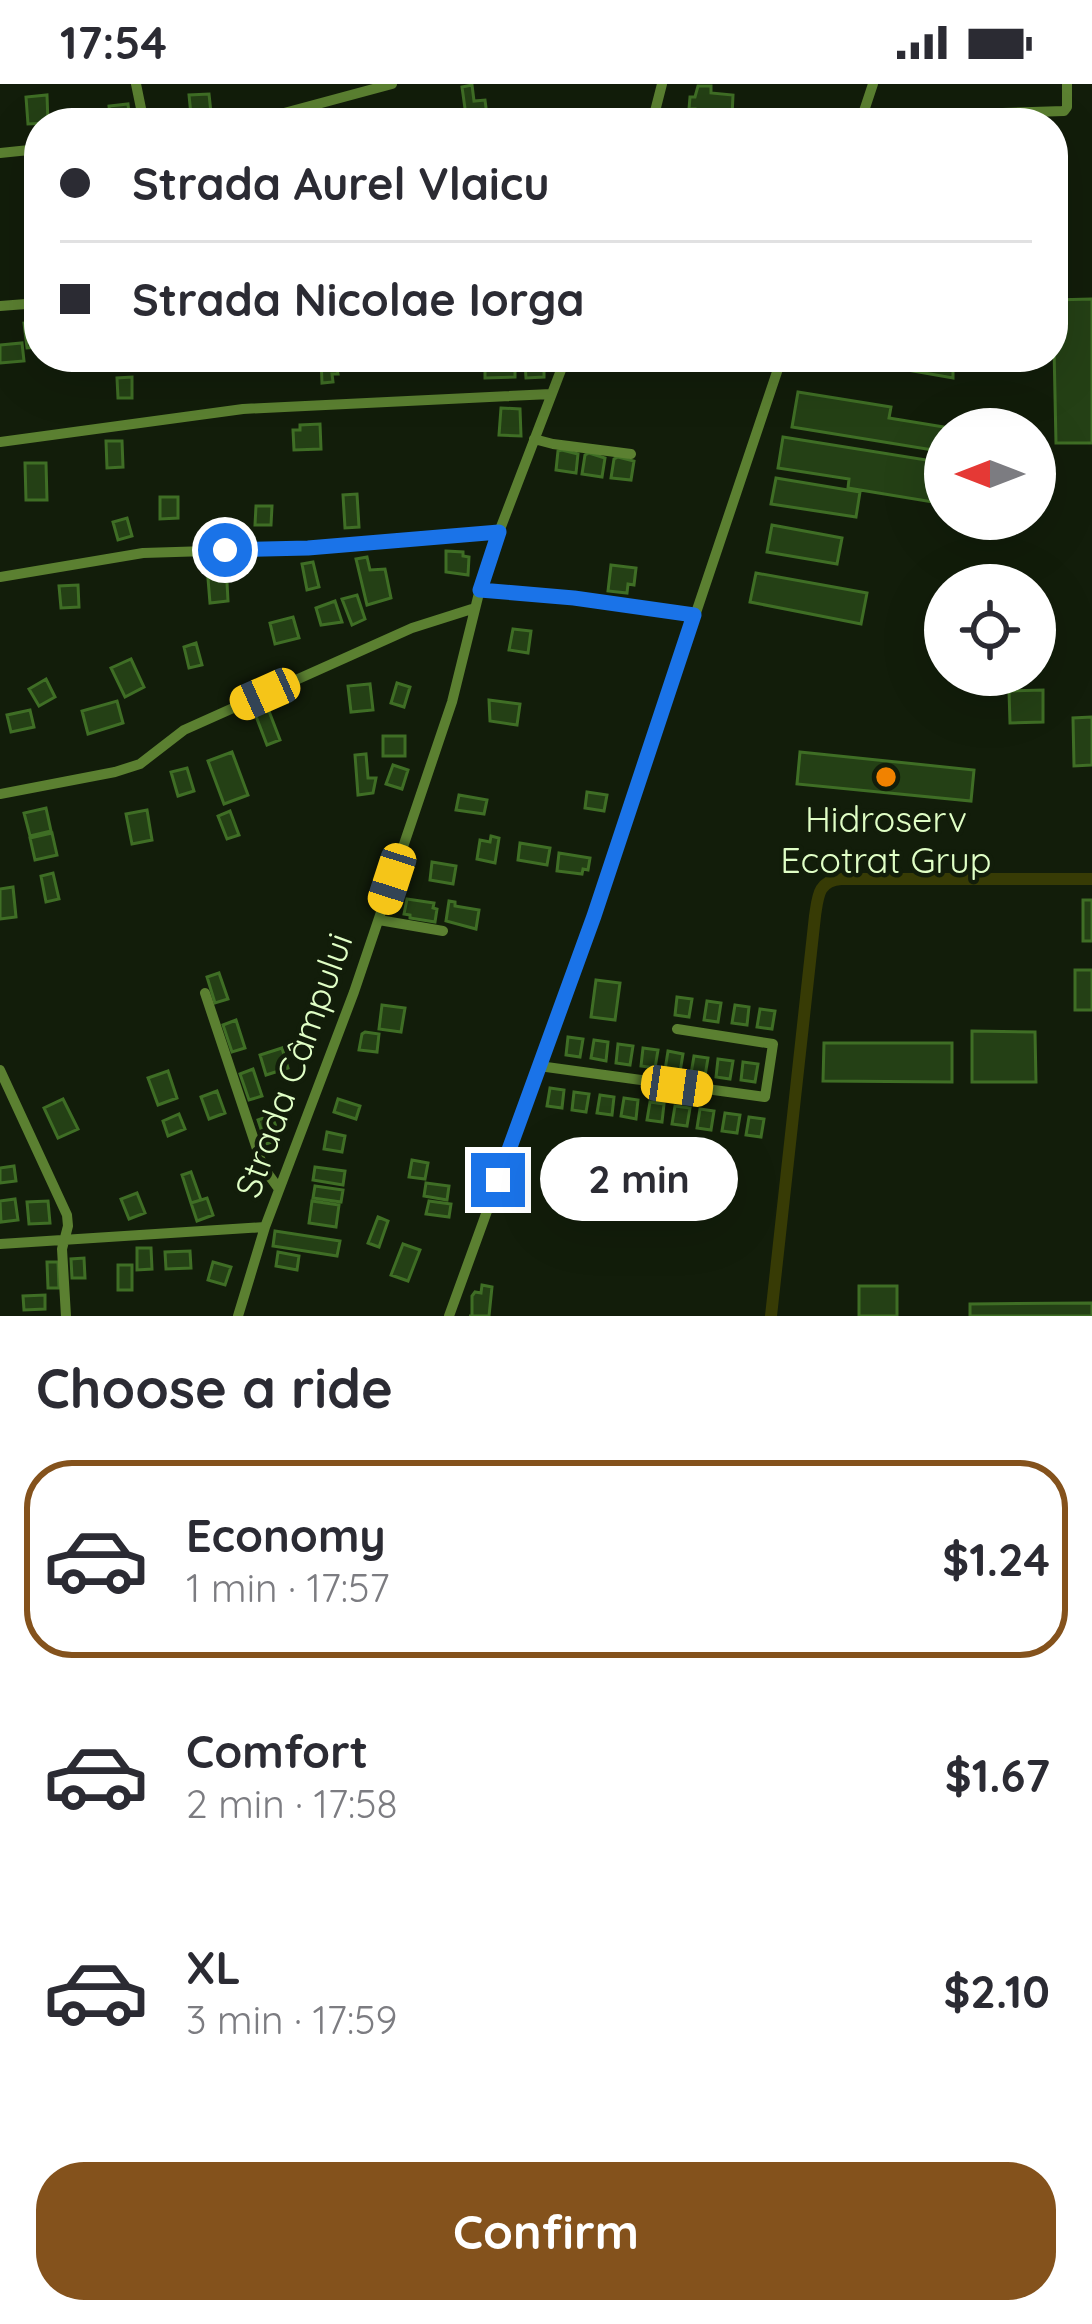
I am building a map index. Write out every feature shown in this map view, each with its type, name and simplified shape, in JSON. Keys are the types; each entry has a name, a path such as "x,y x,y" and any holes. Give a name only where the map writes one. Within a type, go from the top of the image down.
{"street":[{"path":"303,108 392,84"},
{"name":"Strada Câmpului","path":"238,1316 265,1227 379,920 452,701 499,532 560,372"},
{"path":"448,1316 594,916 777,372"},
{"path":"0,442 243,409 550,394"},
{"path":"534,439 632,454"},
{"path":"0,578 143,553 308,548 499,532"},
{"path":"480,590 694,615"},
{"path":"0,794 140,764 184,730 412,628 476,608"},
{"path":"379,920 443,932"},
{"path":"205,993 263,1167 279,1189"},
{"path":"539,1066 765,1097 773,1044 677,1029"},
{"path":"0,1070 67,1215 62,1250 66,1316"},
{"path":"0,1244 265,1227"}],"building":[{"path":"472,85 474,101 485,100 486,108 465,108 462,87"},
{"path":"698,86 711,86 711,93 733,95 732,108 689,108 690,97 695,97"},
{"path":"209,94 210,108 190,108 189,95"},
{"path":"47,95 47,108 27,108 26,97"},
{"path":"1092,299 1092,443 1056,443 1055,372 1068,372 1068,300"},
{"path":"22,343 24,361 0,363 0,345"},
{"path":"322,372 338,372 332,374 333,382 322,383"},
{"path":"485,372 515,372 515,377 485,378"},
{"path":"526,372 544,372 544,377 526,378"},
{"path":"919,372 953,372 953,378"},
{"path":"132,377 132,398 118,398 117,378"},
{"path":"798,392 891,407 889,418 924,424 924,449 792,427"},
{"path":"501,408 520,409 521,436 499,435"},
{"path":"320,424 321,449 294,450 293,430"},
{"path":"783,437 924,460 924,501 848,488 849,479 778,468"},
{"path":"106,441 122,441 123,467 107,468"},
{"path":"562,450 578,454 576,473 556,470"},
{"path":"589,453 605,458 602,477 582,474"},
{"path":"618,457 634,461 631,480 611,478"},
{"path":"25,463 46,463 47,500 26,500"},
{"path":"776,478 860,492 856,517 771,504"},
{"path":"357,494 359,527 345,528 343,495"},
{"path":"160,497 178,497 178,518 160,519"},
{"path":"256,506 272,506 271,525 255,525"},
{"path":"127,518 132,536 118,540 113,522"},
{"path":"772,525 842,538 837,564 767,552"},
{"path":"446,551 469,557 468,575 446,572"},
{"path":"367,557 370,570 385,569 391,598 367,605 356,559"},
{"path":"313,562 319,587 307,590 302,564"},
{"path":"226,564 228,601 210,603 207,566"},
{"path":"611,565 636,568 634,585 628,584 627,593 608,591"},
{"path":"756,573 867,593 861,624 750,602"},
{"path":"78,585 79,607 61,608 59,586"},
{"path":"357,595 365,619 352,625 342,599"},
{"path":"335,601 342,622 321,625 316,608"},
{"path":"293,617 299,638 275,644 270,623"},
{"path":"513,629 531,631 528,653 509,650"},
{"path":"196,643 202,665 189,668 184,647"},
{"path":"131,659 144,687 125,697 111,668"},
{"path":"46,679 55,697 39,706 29,689"},
{"path":"397,683 410,687 404,707 391,703"},
{"path":"370,684 373,710 351,712 348,686"},
{"path":"1009,696 1043,696 1043,722 1010,723"},
{"path":"489,700 520,704 517,725 490,721"},
{"path":"117,701 123,723 88,734 82,711"},
{"path":"267,706 280,740 267,745 254,711"},
{"path":"30,710 34,727 11,732 7,715"},
{"path":"1092,717 1092,765 1074,766 1073,718"},
{"path":"383,736 405,736 405,756 383,756"},
{"path":"232,752 248,795 224,804 208,761"},
{"name":"Hidroserv Ecotrat Grup","path":"800,752 974,770 971,801 797,784"},
{"path":"366,754 368,778 376,778 373,793 358,795 355,755"},
{"path":"393,765 408,770 402,789 386,784"},
{"path":"187,768 194,791 178,796 171,772"},
{"path":"587,792 607,795 604,811 585,808"},
{"path":"459,795 487,800 484,814 456,810"},
{"path":"46,808 51,831 30,836 24,813"},
{"path":"147,810 152,840 132,844 126,814"},
{"path":"230,811 239,835 227,839 218,816"},
{"path":"52,833 57,855 35,860 30,838"},
{"path":"491,836 499,838 495,863 477,859 480,840 490,842"},
{"path":"520,843 550,848 547,865 518,860"},
{"path":"559,853 590,858 588,870 583,869 582,874 557,871"},
{"path":"432,862 456,866 453,884 430,880"},
{"path":"53,873 59,899 46,902 41,876"},
{"path":"13,887 16,917 0,919 0,889"},
{"path":"407,899 434,903 435,922 404,914"},
{"path":"1083,900 1092,900 1092,941 1083,941"},
{"path":"449,901 479,910 476,929 446,921"},
{"path":"1075,970 1092,970 1092,1010 1075,1010"},
{"path":"219,973 228,999 215,1003 207,977"},
{"path":"596,980 620,983 615,1020 591,1017"},
{"path":"677,997 692,999 689,1017 675,1015"},
{"path":"707,1001 721,1003 718,1022 704,1020"},
{"path":"382,1005 405,1008 401,1032 379,1029"},
{"path":"735,1005 749,1007 747,1025 732,1023"},
{"path":"760,1009 775,1011 772,1029 757,1027"},
{"path":"236,1020 245,1048 232,1052 223,1025"},
{"path":"972,1031 1035,1032 1036,1082 972,1082"},
{"path":"365,1032 379,1034 377,1052 359,1050"},
{"path":"568,1037 583,1039 580,1057 566,1055"},
{"path":"594,1040 608,1042 606,1061 591,1058"},
{"path":"824,1043 952,1043 952,1082 823,1081"},
{"path":"618,1044 633,1046 630,1065 616,1063"},
{"path":"282,1048 288,1068 266,1075 260,1055"},
{"path":"643,1048 658,1050 655,1068 641,1066"},
{"path":"668,1051 683,1054 680,1072 665,1070"},
{"path":"694,1056 708,1058 705,1076 691,1074"},
{"path":"718,1059 733,1061 730,1079 716,1077"},
{"path":"743,1062 758,1064 755,1082 741,1080"},
{"path":"253,1069 262,1096 249,1100 240,1074"},
{"path":"168,1071 177,1098 158,1105 148,1078"},
{"path":"550,1088 564,1090 562,1108 547,1106"},
{"path":"217,1091 225,1113 209,1119 201,1097"},
{"path":"574,1092 589,1094 586,1112 572,1110"},
{"path":"600,1095 614,1097 612,1115 597,1113"},
{"path":"624,1098 638,1100 636,1119 621,1116"},
{"path":"63,1099 78,1129 58,1138 44,1108"},
{"path":"338,1099 360,1106 356,1119 334,1112"},
{"path":"650,1102 664,1104 662,1122 647,1120"},
{"path":"675,1106 690,1108 687,1126 672,1124"},
{"path":"700,1109 714,1111 711,1130 697,1128"},
{"path":"725,1113 740,1115 737,1133 722,1131"},
{"path":"179,1114 185,1129 168,1136 163,1121"},
{"path":"272,1115 280,1139 266,1144 258,1120"},
{"path":"749,1117 764,1119 761,1137 746,1135"},
{"path":"327,1132 345,1136 342,1152 324,1149"},
{"path":"412,1160 428,1163 425,1179 409,1177"},
{"path":"14,1166 16,1181 0,1183 0,1168"},
{"path":"315,1167 345,1171 343,1185 313,1180"},
{"path":"191,1172 201,1200 191,1203 182,1175"},
{"path":"426,1183 449,1186 447,1200 424,1196"},
{"path":"315,1186 343,1190 341,1202 313,1198"},
{"path":"137,1193 145,1213 129,1219 121,1199"},
{"path":"207,1198 213,1215 197,1221 191,1203"},
{"path":"15,1199 18,1220 1,1222 0,1201"},
{"path":"48,1201 50,1223 29,1224 27,1202"},
{"path":"312,1201 339,1205 336,1227 309,1223"},
{"path":"429,1201 451,1204 449,1217 426,1214"},
{"path":"378,1217 388,1221 379,1247 368,1243"},
{"path":"275,1231 340,1241 337,1256 273,1246"},
{"path":"403,1244 420,1250 408,1281 391,1275"},
{"path":"137,1248 151,1248 152,1269 137,1270"},
{"path":"190,1251 191,1268 166,1269 165,1252"},
{"path":"278,1252 299,1256 297,1270 276,1266"},
{"path":"84,1258 85,1278 72,1278 71,1259"},
{"path":"47,1262 58,1262 59,1288 48,1288"},
{"path":"213,1262 231,1267 225,1285 208,1280"},
{"path":"118,1265 132,1265 132,1290 118,1290"},
{"path":"482,1285 492,1287 489,1316 472,1316 472,1296 481,1293"},
{"path":"859,1286 897,1286 897,1316 859,1316"},
{"path":"45,1295 45,1309 24,1310 23,1296"},
{"path":"1092,1303 1092,1316 970,1316 970,1304"}],"waterway":[{"path":"771,1316 815,916 823,886 841,879 1092,879"}],"place":[{"name":"Hidroserv Ecotrat Grup","path":"886,777"}],"route":[{"path":"225,550 499,532 480,590 694,615 594,916 498,1180"}]}
